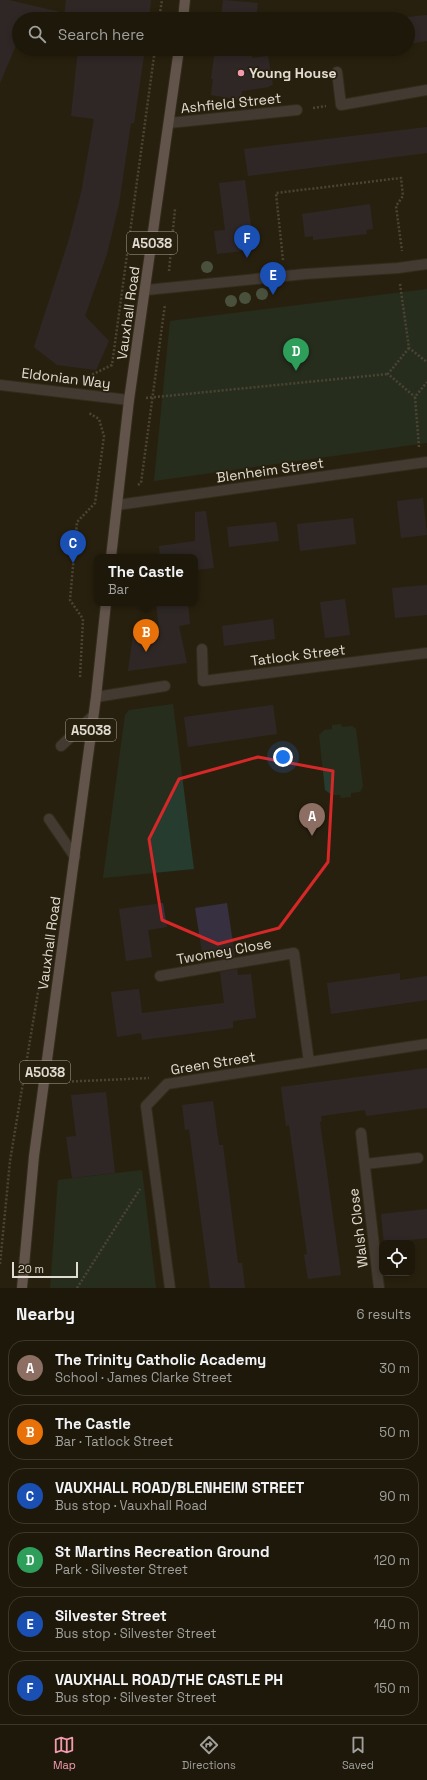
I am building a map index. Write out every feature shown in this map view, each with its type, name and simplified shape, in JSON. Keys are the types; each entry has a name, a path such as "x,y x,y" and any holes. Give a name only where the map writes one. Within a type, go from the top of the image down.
{"main road":[{"path":"184,12 185,0"},
{"name":"Vauxhall Road","path":"111,554 129,400 146,290 178,56"},
{"name":"Vauxhall Road","path":"22,1288 34,1156 96,697 106,606"}],"street":[{"path":"337,72 341,105 427,90"},
{"name":"Ashfield Street","path":"169,123 297,110"},
{"path":"146,290 427,264"},
{"name":"Eldonian Way","path":"0,385 129,400"},
{"name":"Blenheim Street","path":"117,505 424,463"},
{"name":"Tatlock Street","path":"202,649 203,681 427,653"},
{"path":"96,697 165,686"},
{"path":"61,746 93,716"},
{"path":"49,819 75,857"},
{"name":"Twomey Close","path":"160,976 294,953 309,1062"},
{"name":"Green Street","path":"170,1288 146,1106 167,1084 427,1044"},
{"name":"Walsh Close","path":"361,1133 379,1288"},
{"path":"364,1164 418,1158"}],"path":[{"path":"160,12 162,0"},
{"path":"80,683 83,619 70,600 73,563 77,522 96,503 104,436 99,419 80,408 85,378 112,365 154,56"},
{"path":"297,110 341,105"},
{"path":"129,400 388,374 409,348 396,206 403,196 401,178 276,193 285,277"},
{"path":"409,348 427,362"},
{"path":"388,374 415,397 424,463"},
{"path":"415,397 427,382"},
{"path":"0,1264 10,1161 40,980"},
{"path":"44,1082 146,1078 167,1084"},
{"path":"77,1288 154,1169"}],"highlighted area":[{"path":"258,757 333,771 328,862 279,928 218,944 162,920 149,839 179,779"}],"green space":[{"path":"427,289 427,443 154,481 170,321"},
{"path":"173,704 194,869 103,878 125,715 129,710"},
{"path":"341,724 342,727 352,726 356,729 363,786 360,792 351,793 351,797 341,798 340,795 332,795 325,790 319,735 324,730 332,729 332,725"},
{"path":"142,1170 156,1288 50,1288 58,1180"}],"building":[{"path":"0,0 9,0 60,12 12,12 12,55 0,83"},
{"path":"66,0 151,0 150,12 65,12"},
{"path":"223,0 258,3 257,12 222,12"},
{"path":"427,15 427,41 415,43 415,16"},
{"path":"77,56 144,56 134,123 131,123 119,204 107,254 85,316 109,341 96,370 57,365 34,347 69,239 81,193 94,119 71,116"},
{"name":"Young House","path":"214,56 252,56 252,58 268,56 273,85 269,87 242,91 241,100 211,95 213,79 211,79"},
{"path":"427,127 427,153 248,176 244,149"},
{"path":"245,180 251,226 240,228 243,251 217,254 214,231 225,230 219,183"},
{"path":"370,204 373,229 366,230 367,234 313,240 313,236 305,237 302,214"},
{"path":"423,498 427,535 401,538 397,501"},
{"path":"206,511 214,568 198,570 198,554 160,554 159,546 195,541 195,512"},
{"path":"353,518 356,544 300,551 297,524"},
{"path":"276,522 279,541 229,547 227,527"},
{"path":"427,585 427,615 395,618 392,588"},
{"path":"345,599 350,635 325,638 320,602"},
{"path":"156,606 188,606 190,624 179,626 187,663 128,671 133,635 160,637"},
{"path":"273,619 275,639 224,646 222,626"},
{"path":"273,705 277,734 188,747 184,717"},
{"path":"163,903 167,927 148,930 152,957 126,961 119,909"},
{"path":"227,903 235,956 218,959 217,950 202,952 195,908"},
{"path":"237,969 238,975 251,974 256,1018 233,1021 233,1028 142,1040 141,1033 117,1037 111,992 139,989 142,1013 224,1003 220,972"},
{"path":"400,973 400,980 427,976 427,1000 331,1014 327,983"},
{"path":"427,1068 427,1108 366,1116 365,1110 321,1116 322,1121 320,1122 341,1275 308,1279 304,1255 307,1254 289,1125 286,1126 281,1087"},
{"path":"106,1092 115,1173 72,1178 66,1137 76,1136 71,1095"},
{"path":"213,1101 219,1145 223,1145 238,1263 242,1263 245,1288 210,1288 189,1129 185,1130 182,1105"},
{"path":"427,1209 427,1238 410,1240 384,1240 381,1214"}],"place":[{"name":"Young House","path":"241,73"},
{"name":"VAUXHALL ROAD/THE CASTLE PH","path":"247,258"},
{"name":"Silvester Street","path":"273,295"},
{"name":"St Martins Recreation Ground","path":"296,371"},
{"name":"VAUXHALL ROAD/BLENHEIM STREET","path":"73,563"},
{"name":"The Castle","path":"146,652"},
{"name":"The Trinity Catholic Academy","path":"312,836"}]}
